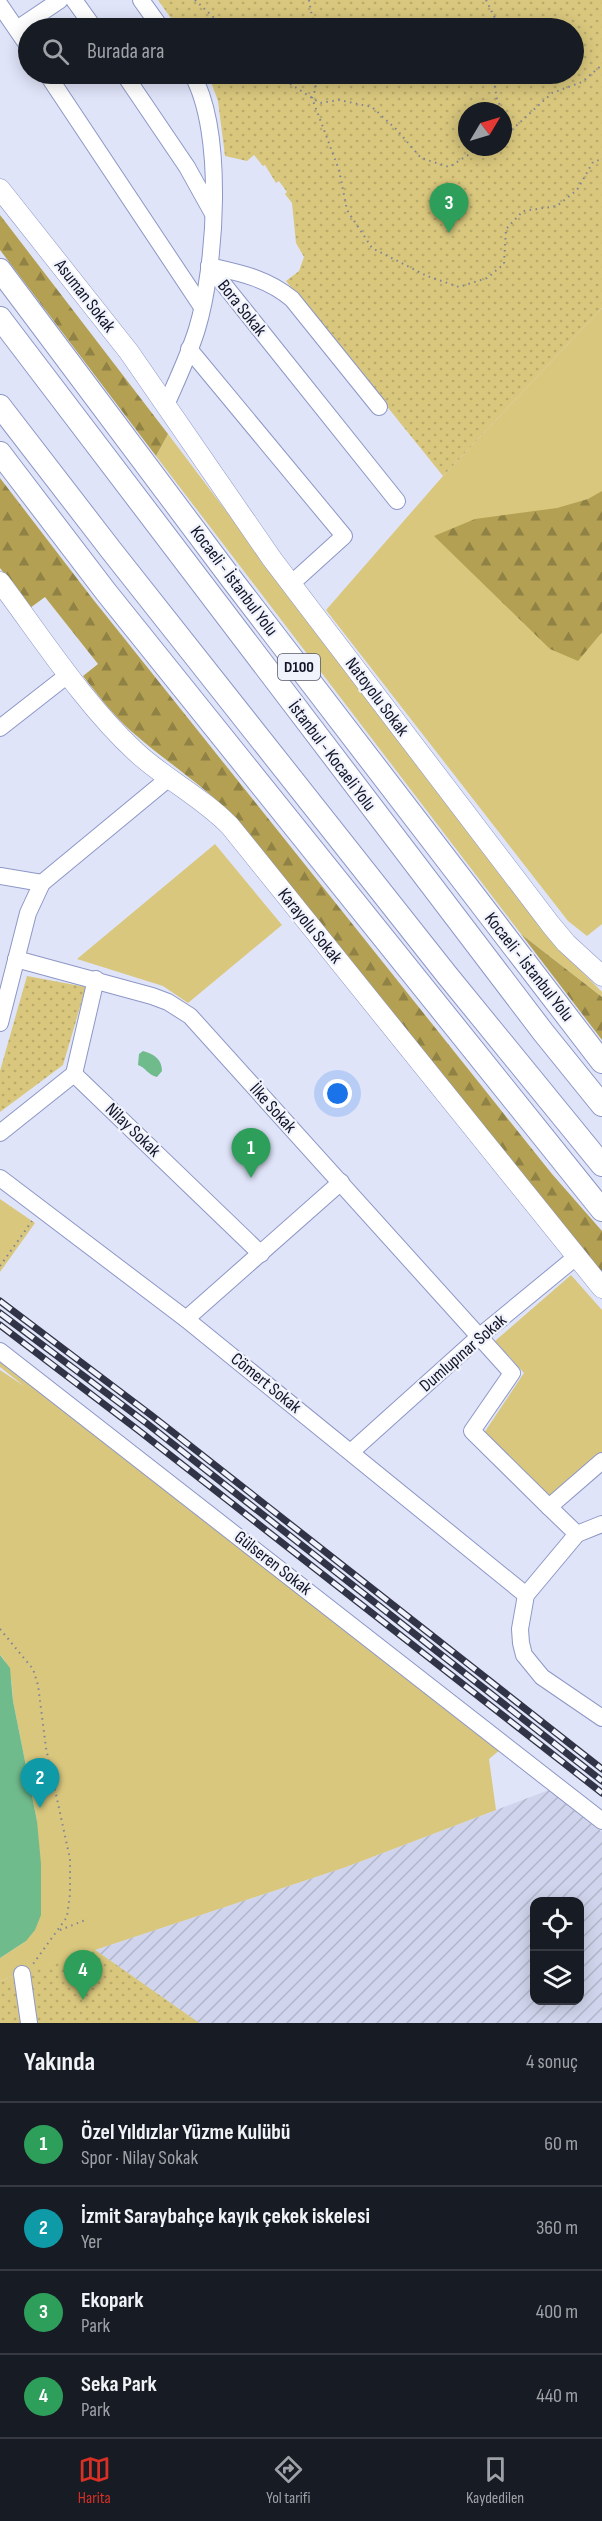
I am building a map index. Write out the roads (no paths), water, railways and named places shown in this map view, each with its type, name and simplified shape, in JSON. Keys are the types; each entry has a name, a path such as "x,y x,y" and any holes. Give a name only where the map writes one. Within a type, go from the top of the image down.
{"highway":[{"name":"Kocaeli - İstanbul Yolu","path":"0,270 233,581 602,1062"},
{"name":"İstanbul - Kocaeli Yolu","path":"0,318 543,1032 602,1105"},
{"path":"0,406 447,975 602,1165"},
{"path":"0,453 106,592 602,1210"}],"main road":[{"name":"Asuman Sokak","path":"0,189 94,306 166,405"},
{"name":"Natoyolu Sokak","path":"166,405 242,517 291,584 551,925 566,943 602,976"},
{"name":"Karayolu Sokak","path":"0,582 69,674 134,750 210,806 230,826 602,1287"}],"street":[{"path":"33,18 60,0"},
{"path":"74,0 87,18"},
{"path":"141,0 154,18"},
{"path":"0,5 17,29"},
{"path":"54,84 202,308"},
{"path":"131,84 187,167 213,213"},
{"path":"166,405 189,349 202,308 209,266 213,213 210,136 201,91 197,84"},
{"name":"Bora Sokak","path":"209,266 264,280 292,299 379,406"},
{"name":"Bora Sokak","path":"209,266 397,501"},
{"path":"189,349 344,536 291,584"},
{"path":"0,728 69,674"},
{"path":"0,1023 30,907 42,883 169,778"},
{"path":"0,876 42,883"},
{"name":"İlke Sokak","path":"16,959 96,979 168,1002 190,1016 512,1373 472,1431 549,1507"},
{"path":"0,1133 74,1074 96,979"},
{"name":"Nilay Sokak","path":"74,1074 261,1254"},
{"name":"Cömert Sokak","path":"0,1178 186,1319 526,1594"},
{"path":"186,1319 341,1182"},
{"name":"Dumlupınar Sokak","path":"352,1452 480,1336 576,1257"},
{"name":"Gülseren Sokak","path":"0,1351 602,1821"},
{"path":"578,1534 549,1507 602,1461"},
{"path":"602,1524 578,1534 526,1594 520,1629 524,1654 542,1677 602,1718"},
{"path":"22,1974 29,2023"}],"railway":[{"path":"0,1301 151,1415 602,1769"},
{"path":"0,1313 145,1422 602,1781"},
{"path":"0,1325 138,1430 602,1793"}],"place":[{"name":"Ekopark","path":"449,233"},
{"name":"Özel Yıldızlar Yüzme Kulübü","path":"251,1178"},
{"name":"İzmit Saraybahçe kayık çekek iskelesi","path":"40,1808"},
{"name":"Seka Park","path":"83,2000"}]}
